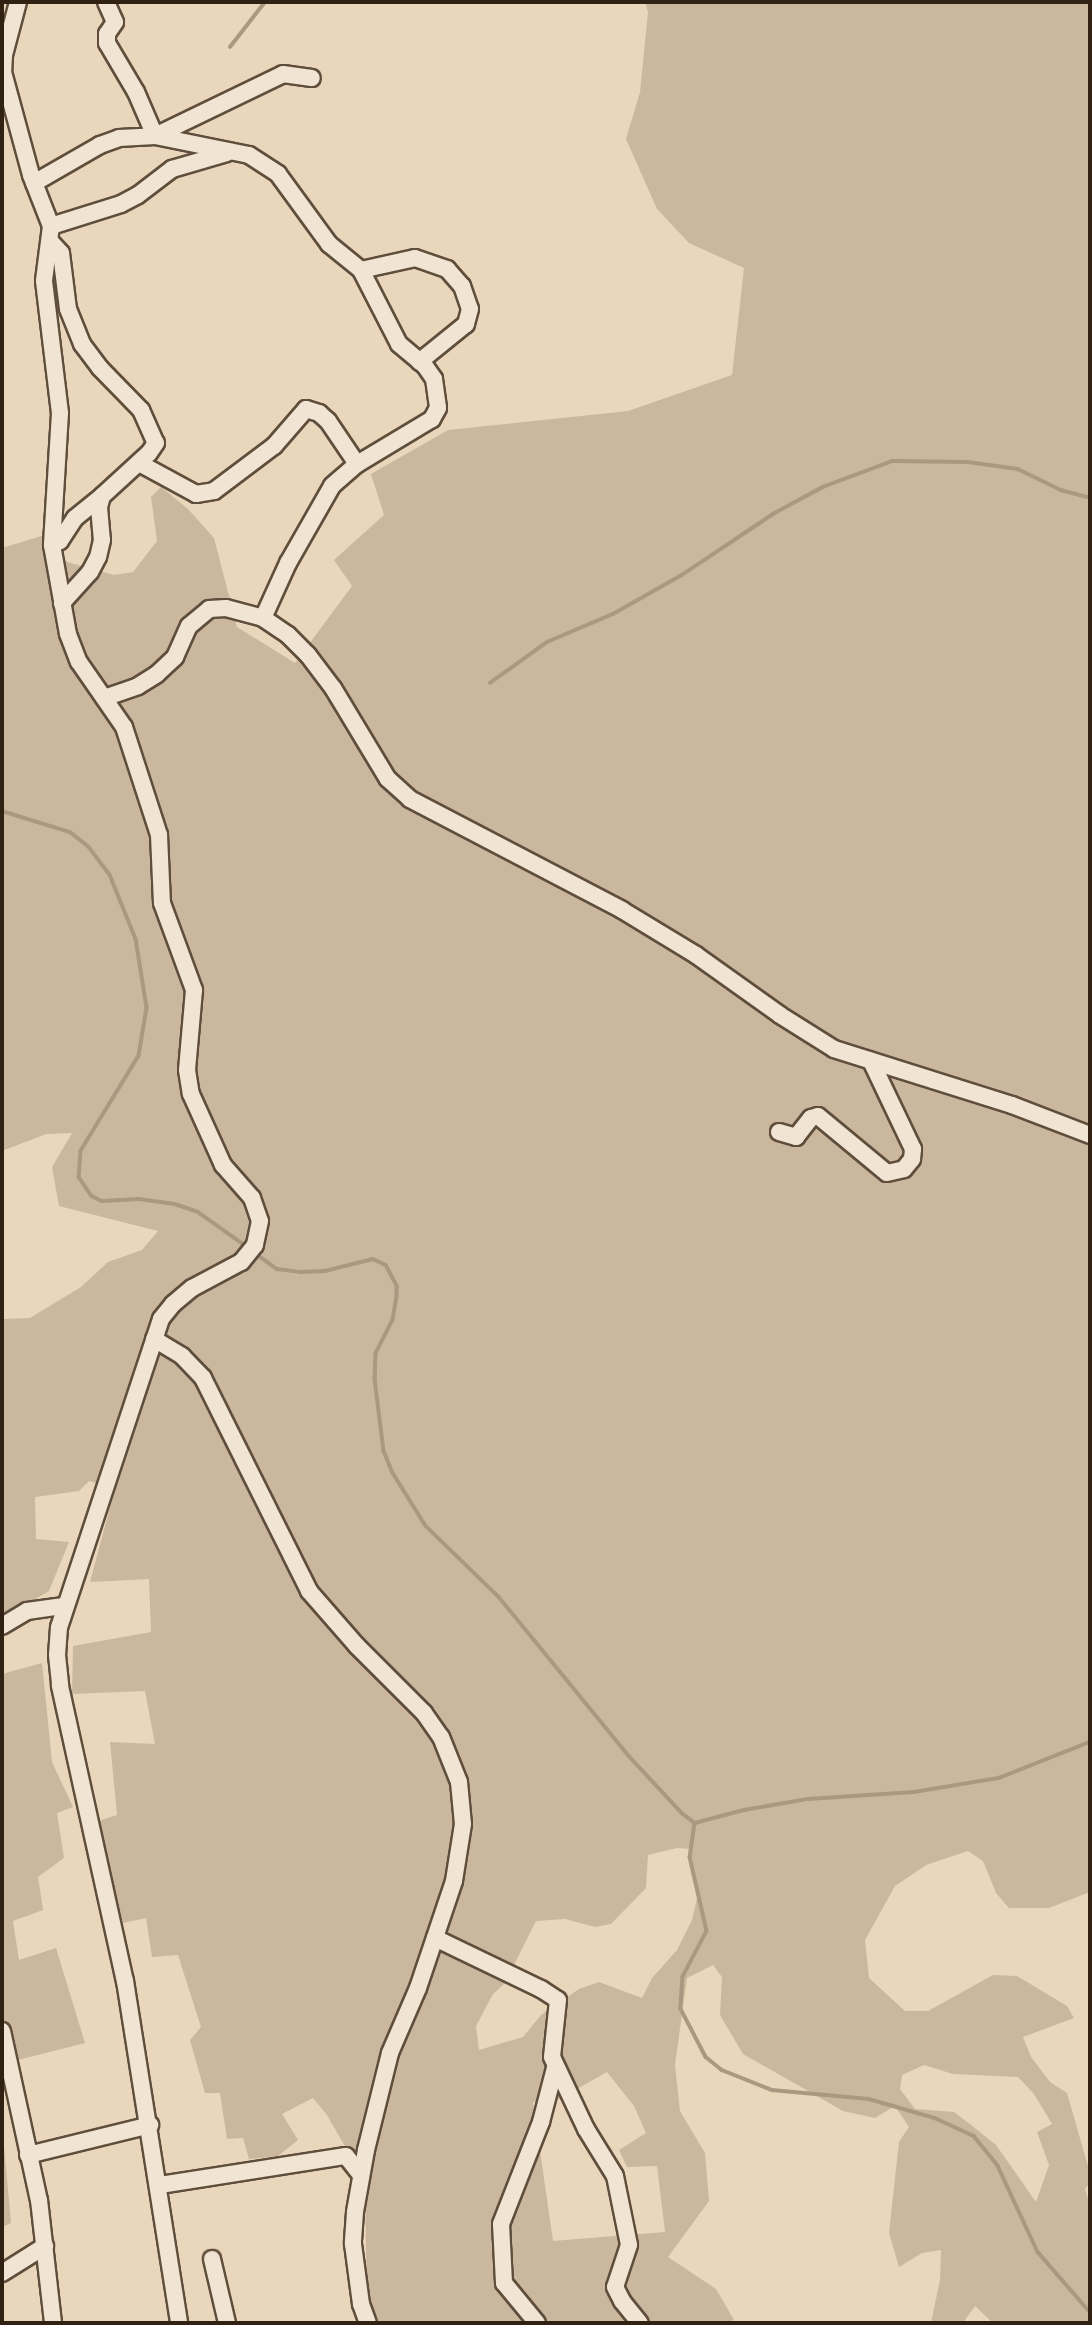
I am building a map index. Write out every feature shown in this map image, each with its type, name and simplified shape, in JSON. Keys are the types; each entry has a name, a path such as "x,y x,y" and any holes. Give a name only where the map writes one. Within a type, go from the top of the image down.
{"street":[{"path":"18,2 4,55 3,72 34,183 51,234 61,253 68,309 82,344 100,368 139,408 155,446 75,518 60,541 52,545"},
{"path":"106,2 115,22 107,34 107,43 136,92 155,136"},
{"path":"155,136 283,74 312,78"},
{"path":"34,183 100,145 119,138 155,136 249,155 278,174 329,244 361,270 393,334 405,351 419,362 437,388 437,411 426,424 357,464 341,476 326,494 288,563 263,618"},
{"path":"51,234 138,195 172,169 233,152"},
{"path":"51,234 44,281 60,413 52,545 68,634 79,662 124,727 152,807 161,849 162,903 194,990 187,1052 188,1087 223,1165 255,1203 260,1221 251,1250 237,1266 192,1288 178,1299 161,1320 118,1456 64,1606 57,1655 60,1686 125,1981 160,2185 179,2323"},
{"path":"361,270 415,258 447,269 462,286 470,309 466,324 419,362"},
{"path":"139,463 196,494 214,491 274,446 306,409 319,413 328,422 357,464"},
{"path":"62,603 90,572 98,557 102,540 99,507 102,496"},
{"path":"104,698 138,686 158,674 179,650 189,626 209,609 226,608 263,618 288,635 308,655 333,688 388,779 410,800 622,910 696,955 821,1042 871,1061 1000,1101 1090,1135"},
{"path":"779,1132 796,1137 811,1118 818,1116 887,1173 904,1169 912,1159 913,1149 871,1061"},
{"path":"154,1339 188,1361 207,1385 309,1591 357,1646 424,1713 441,1737 459,1782 463,1824 454,1881 390,2053 361,2175 353,2244 361,2304 369,2323"},
{"path":"2,1626 27,1611 64,1606"},
{"path":"435,1938 553,1995 559,2006 552,2052 555,2068 586,2129 615,2176 629,2245 615,2287 622,2301 640,2323"},
{"path":"2,2031 45,2246 53,2323"},
{"path":"537,2323 504,2283 502,2224 541,2122 555,2068"},
{"path":"28,2155 150,2125"},
{"path":"160,2185 346,2155 361,2175"},
{"path":"2,2273 45,2246"},
{"path":"212,2259 227,2323"}],"shaded area":[{"path":"645,2 1090,2 1090,1892 1049,1908 1009,1908 996,1893 983,1861 968,1851 926,1865 895,1886 865,1940 869,1978 905,2011 928,2011 993,1975 1017,1976 1067,2006 1074,2018 1023,2037 1031,2057 1050,2082 1067,2093 1090,2173 1090,2183 1085,2189 1090,2206 1090,2323 993,2323 975,2306 963,2323 931,2323 940,2280 941,2250 922,2253 899,2267 889,2233 899,2142 909,2127 895,2106 875,2118 843,2111 743,2054 720,2015 722,1977 713,1965 687,1978 675,2065 680,2111 705,2153 709,2201 668,2257 716,2289 734,2320 727,2323 377,2323 367,2305 365,2181 327,2115 313,2098 282,2114 298,2140 278,2156 249,2159 243,2138 227,2139 220,2093 205,2093 190,2040 201,2027 178,1955 152,1957 146,1918 123,1923 98,1821 117,1815 110,1742 155,1744 145,1691 72,1694 73,1646 151,1632 149,1579 90,1582 115,1489 89,1481 79,1491 35,1497 36,1539 69,1542 49,1591 2,1618 2,1319 30,1318 81,1287 108,1262 142,1250 158,1231 59,1206 52,1167 72,1133 46,1134 2,1151 2,548 45,535 67,562 114,575 133,572 157,541 151,497 161,487 188,509 214,538 237,627 295,663 352,586 334,560 384,515 371,474 448,430 628,411 732,375 744,268 689,243 657,209 626,139 640,92 648,12","holes":["677,1848 690,1849 698,1894 692,1920 677,1950 652,1978 642,1998 599,1982 579,1989 541,2015 523,2037 479,2050 476,2026 493,1994 505,1983 536,1921 565,1919 595,1927 611,1924 646,1888 648,1855","924,2065 953,2074 1018,2077 1034,2094 1052,2124 1037,2132 1049,2165 1036,2202 996,2145 971,2125 954,2112 915,2109 900,2089 902,2075","607,2072 634,2106 646,2133 619,2150 627,2167 657,2166 665,2232 553,2241 533,2102 559,2099"]},
{"path":"42,1663 52,1762 73,1807 57,1813 64,1858 38,1877 43,1910 13,1921 19,1960 56,1948 85,2043 2,2064 2,1674"},
{"path":"2,2123 11,2223 2,2227"}],"waterway":[{"path":"230,47 265,2"},
{"path":"490,683 547,642 613,614 682,575 773,514 823,487 892,461 968,462 1018,469 1061,490 1090,498"},
{"path":"2,811 70,832 89,847 110,875 136,939 147,1008 139,1056 81,1151 79,1177 92,1196 102,1201 139,1199 175,1204 198,1212 246,1246"},
{"path":"255,1253 277,1269 300,1272 325,1271 373,1259 386,1265 397,1286 397,1297 393,1320 376,1354 375,1379 384,1451 393,1473 426,1526 499,1597 629,1756 682,1813 695,1823 744,1810 808,1799 914,1792 999,1778 1090,1742"},
{"path":"695,1823 690,1857 707,1931 683,1977 681,2009 706,2057 722,2070 772,2090 869,2099 935,2118 974,2136 998,2166 1038,2252 1090,2312"}]}
